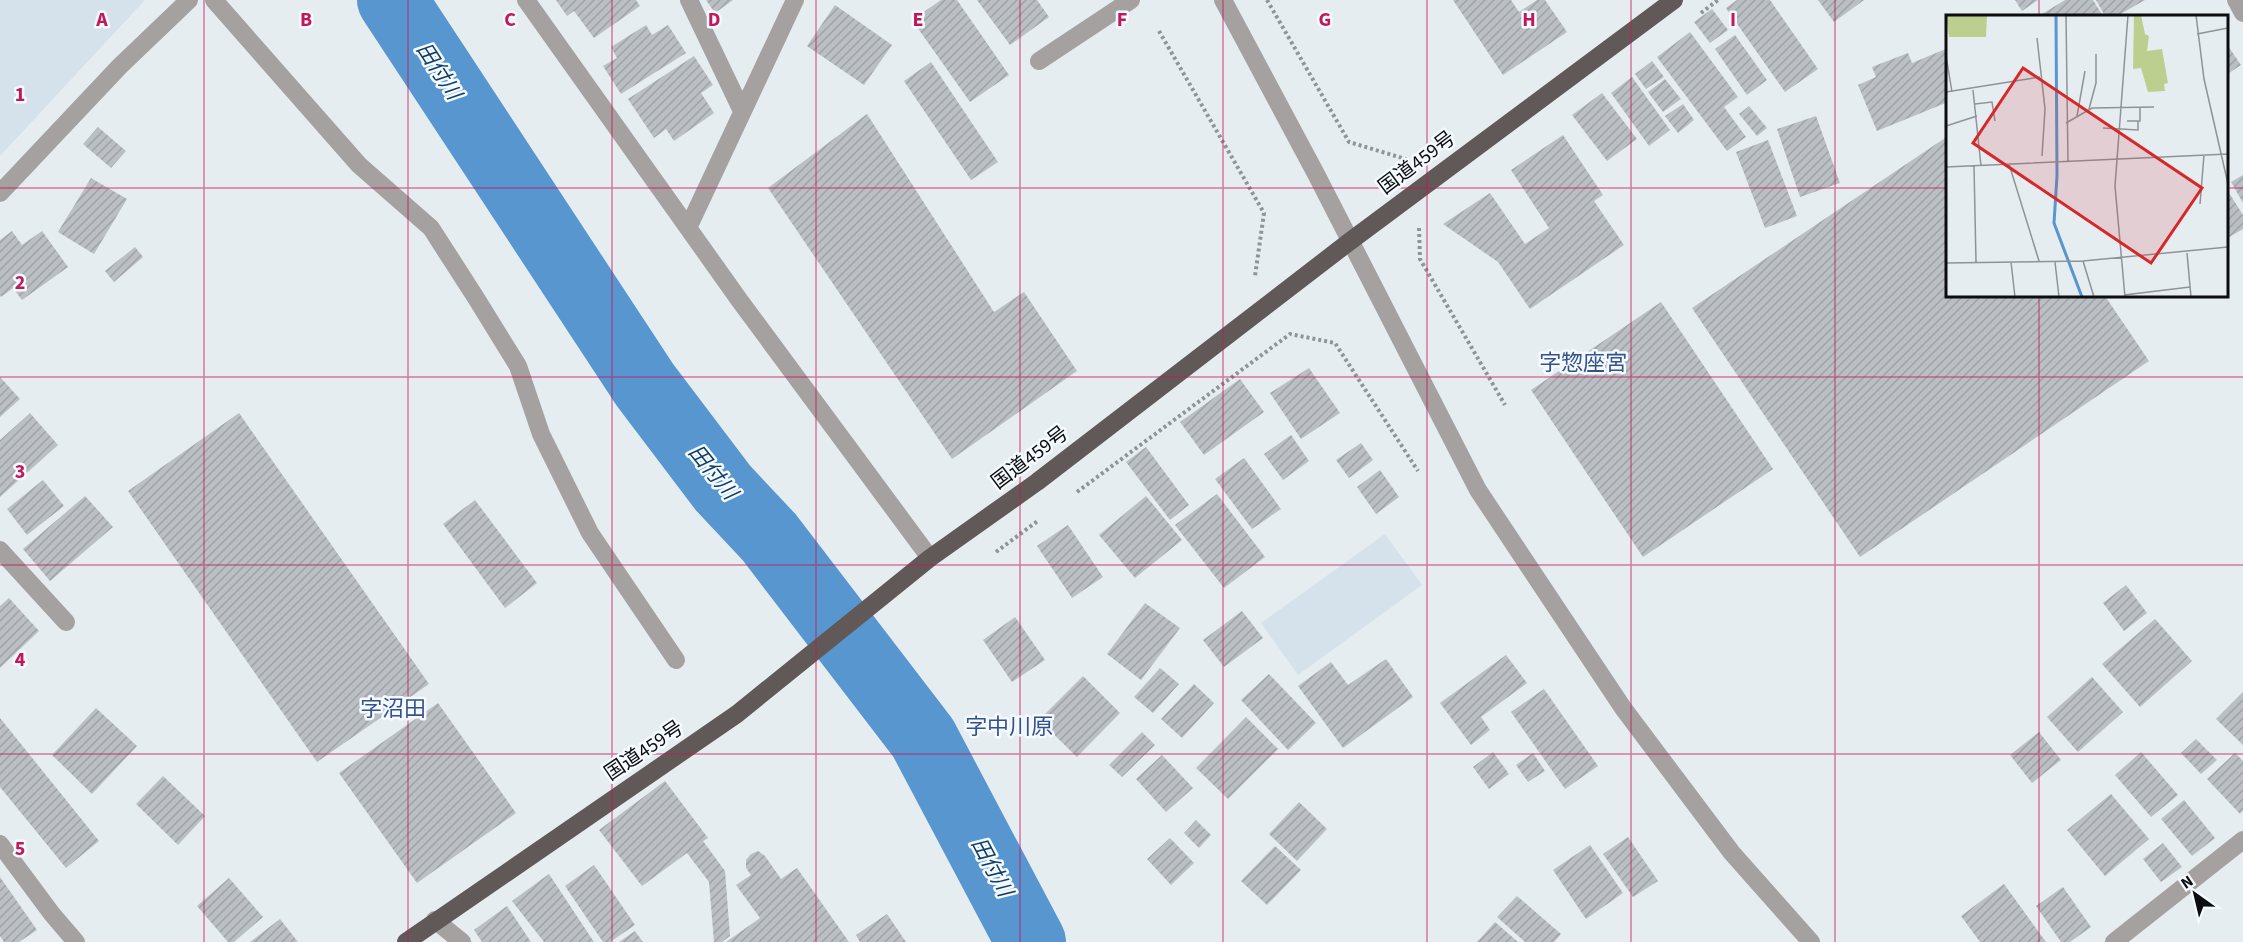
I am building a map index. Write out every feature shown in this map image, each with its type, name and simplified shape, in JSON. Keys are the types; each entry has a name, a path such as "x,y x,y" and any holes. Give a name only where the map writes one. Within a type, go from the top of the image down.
{"highway":[{"name":"国道459号","path":"406,942 737,714 930,558 1037,482 1349,242 1674,0"}],"street":[{"path":"0,193 120,66 189,0"},
{"path":"214,0 359,165 431,228 518,366 541,434 590,533 676,660"},
{"path":"526,0 688,228 930,558"},
{"path":"689,0 742,111"},
{"path":"688,228 795,0"},
{"path":"1040,61 1131,0"},
{"path":"1223,0 1316,174 1478,490 1623,708 1732,853 1811,942"},
{"path":"2236,0 2243,13"},
{"path":"0,550 66,622"},
{"path":"2114,942 2243,840"},
{"path":"0,844 52,914 76,942"},
{"path":"435,920 462,942"}],"path":[{"path":"1267,0 1349,142 1411,160"},
{"path":"1699,14 1718,0"},
{"path":"1159,31 1264,213 1255,277 1247,283"},
{"path":"1419,226 1420,259 1505,405"},
{"path":"1072,496 1290,334 1335,343 1418,471"},
{"path":"996,552 1044,517"}],"shaded area":[{"path":"0,0 145,0 0,156"},
{"path":"1385,534 1422,585 1298,675 1261,623"}],"building":[{"path":"556,0 636,0 640,6 594,38 574,11 567,16"},
{"path":"706,0 733,0 715,13"},
{"path":"941,0 957,0 1009,75 970,102 912,20"},
{"path":"977,0 1037,0 1049,17 1010,45"},
{"path":"1453,0 1511,0 1519,12 1537,0 1545,0 1567,32 1503,75"},
{"path":"1737,0 1770,0 1818,69 1785,92 1726,8"},
{"path":"1818,0 1864,0 1834,22"},
{"path":"2015,0 2038,0 2022,11"},
{"path":"2065,0 2093,0 2102,15 2042,15"},
{"path":"2096,0 2145,0 2119,15 2104,15"},
{"path":"835,5 892,45 864,85 807,46"},
{"path":"1712,9 1728,30 1710,43 1694,22"},
{"path":"646,25 652,35 668,25 686,53 621,94 603,66 617,58 611,47"},
{"path":"1690,32 1738,97 1724,107 1746,137 1727,151 1657,57"},
{"path":"1735,35 1767,80 1747,95 1715,49"},
{"path":"2228,46 2241,65 2228,74"},
{"path":"1946,49 1946,103 1877,131 1858,85 1876,77 1872,67 1908,53 1912,63"},
{"path":"694,56 713,85 701,93 714,113 674,141 666,129 654,138 628,99"},
{"path":"1652,61 1664,77 1646,89 1635,74"},
{"path":"931,62 998,162 971,180 904,81"},
{"path":"1632,77 1670,130 1649,146 1611,93"},
{"path":"1665,79 1681,99 1663,112 1648,92"},
{"path":"1602,93 1637,139 1607,161 1572,115"},
{"path":"1683,104 1694,120 1678,133 1665,116"},
{"path":"1749,106 1767,128 1757,136 1739,114"},
{"path":"867,114 994,312 1024,292 1077,371 952,459 768,188"},
{"path":"1816,116 1840,183 1800,197 1777,129"},
{"path":"98,127 126,151 111,168 83,144"},
{"path":"1563,135 1603,195 1594,201 1624,245 1530,309 1498,262 1443,224 1490,193 1525,244 1549,228 1511,170"},
{"path":"1946,137 1946,297 2106,297 2149,361 1860,557 1692,308"},
{"path":"1768,140 1797,216 1765,228 1736,152"},
{"path":"2243,175 2243,203 2231,182"},
{"path":"91,178 127,199 94,254 58,232"},
{"path":"2228,191 2243,215 2243,229 2228,238"},
{"path":"12,231 22,245 42,231 68,267 22,300 13,288 1,297 0,295 0,240"},
{"path":"135,247 143,257 114,282 105,271"},
{"path":"1661,302 1773,469 1643,557 1531,390"},
{"path":"1309,368 1340,413 1301,439 1270,393"},
{"path":"0,377 20,399 0,417"},
{"path":"1240,379 1264,412 1204,455 1180,422"},
{"path":"30,413 58,445 0,497 0,440"},
{"path":"239,413 429,684 317,762 128,491"},
{"path":"1291,435 1309,461 1283,480 1264,454"},
{"path":"1361,443 1373,460 1349,478 1336,460"},
{"path":"1146,447 1189,505 1170,520 1126,462"},
{"path":"1244,458 1281,509 1252,529 1215,479"},
{"path":"1380,470 1399,497 1376,514 1357,487"},
{"path":"43,480 64,506 27,535 7,509"},
{"path":"1217,494 1265,557 1224,588 1175,525"},
{"path":"85,496 113,527 50,581 23,549"},
{"path":"1146,496 1182,540 1135,578 1099,535"},
{"path":"475,500 537,583 505,608 443,524"},
{"path":"1068,525 1103,577 1072,598 1037,546"},
{"path":"2126,585 2147,613 2124,631 2103,603"},
{"path":"9,598 39,631 0,668 0,606"},
{"path":"1145,603 1180,628 1141,680 1107,654"},
{"path":"1242,611 1263,638 1224,667 1203,640"},
{"path":"1015,617 1045,660 1012,682 983,640"},
{"path":"2155,619 2192,661 2140,707 2102,664"},
{"path":"1506,655 1527,683 1481,717 1490,730 1471,745 1440,703"},
{"path":"1386,659 1413,697 1343,748 1298,686 1331,662 1348,685"},
{"path":"1160,668 1179,684 1153,713 1134,697"},
{"path":"1269,674 1316,723 1288,750 1241,700"},
{"path":"1083,676 1120,713 1077,757 1039,720"},
{"path":"2092,677 2123,712 2078,752 2047,717"},
{"path":"1194,684 1214,703 1182,738 1161,719"},
{"path":"1544,689 1598,766 1565,789 1511,712"},
{"path":"2243,692 2243,745 2216,719"},
{"path":"438,703 516,813 417,883 339,773"},
{"path":"96,708 137,746 92,794 52,755"},
{"path":"1246,717 1278,749 1228,799 1196,768"},
{"path":"0,718 99,841 66,868 0,787"},
{"path":"1142,732 1155,745 1122,777 1109,765"},
{"path":"2039,732 2061,760 2032,783 2010,755"},
{"path":"2196,739 2217,760 2201,774 2181,753"},
{"path":"1493,752 1509,774 1489,789 1473,767"},
{"path":"2141,752 2178,795 2151,817 2115,775"},
{"path":"1533,753 1545,771 1528,782 1516,765"},
{"path":"2235,753 2243,761 2243,810 2240,814 2207,779"},
{"path":"1162,755 1193,788 1166,812 1136,779"},
{"path":"163,776 205,816 178,845 136,804"},
{"path":"665,781 708,838 703,841 725,871 730,936 722,942 714,942 709,882 687,853 642,886 599,830"},
{"path":"2111,794 2149,839 2105,876 2067,830"},
{"path":"2184,800 2215,838 2192,856 2161,819"},
{"path":"1299,802 1327,829 1297,861 1269,834"},
{"path":"1196,820 1211,835 1199,848 1184,833"},
{"path":"1628,837 1658,881 1633,897 1603,854"},
{"path":"1170,838 1194,863 1171,885 1147,859"},
{"path":"2163,843 2182,867 2161,882 2143,859"},
{"path":"1590,845 1623,893 1586,919 1553,870"},
{"path":"1275,846 1301,870 1267,905 1241,881"},
{"path":"758,851 765,856 781,879 797,868 849,942 726,942 760,918 736,885 751,875 746,868 746,860"},
{"path":"594,865 635,925 610,942 603,942 565,886"},
{"path":"549,874 594,942 544,942 512,901"},
{"path":"0,877 37,930 19,942 4,942 0,936"},
{"path":"229,878 263,917 234,942 228,942 197,906"},
{"path":"2004,884 2046,942 1980,942 1961,916"},
{"path":"2063,887 2091,927 2070,942 2061,942 2036,906"},
{"path":"1517,896 1561,934 1554,942 1525,942 1497,917"},
{"path":"507,906 531,942 482,942 474,930"},
{"path":"887,914 906,942 860,942 856,935"},
{"path":"280,919 298,942 250,942"},
{"path":"1495,922 1518,942 1477,942"},
{"path":"635,931 643,942 619,942"}],"waterway":[{"name":"田付川","path":"392,0 645,385 723,488 769,537 923,738 1031,942"}],"district":[{"name":"字惣座宮","path":"1583,363"},
{"name":"字沼田","path":"393,709"},
{"name":"字中川原","path":"1009,727"}]}
